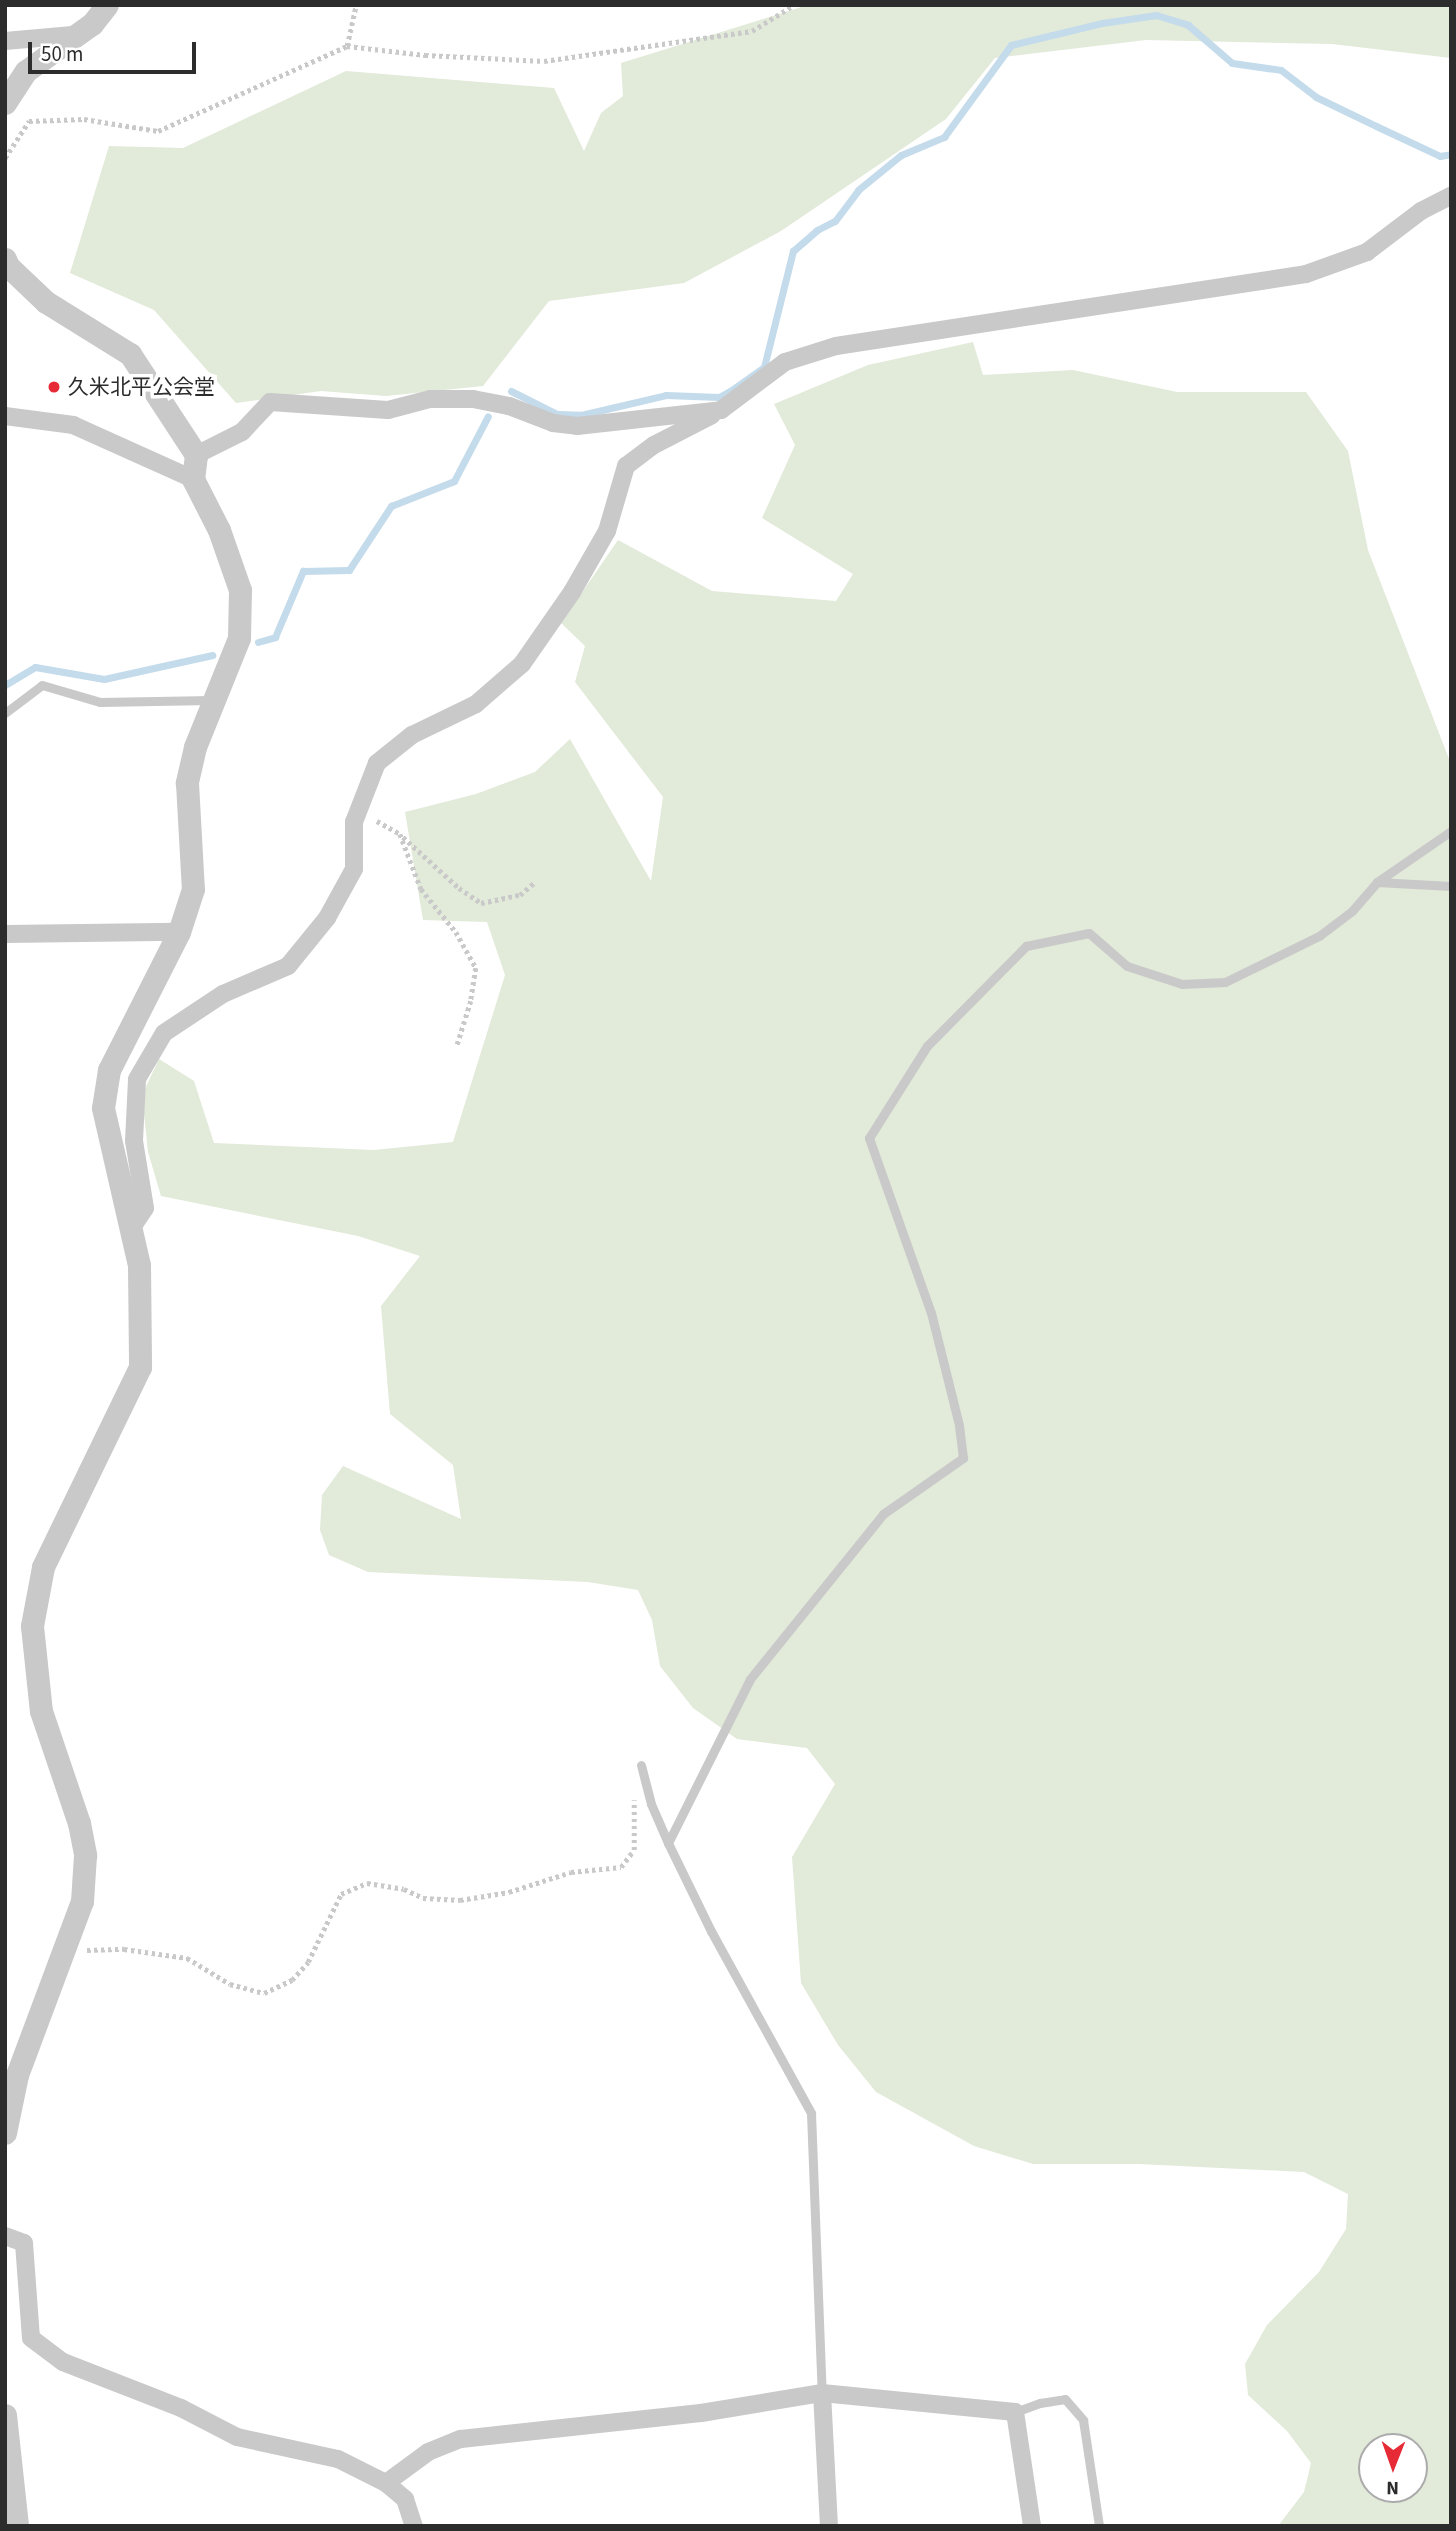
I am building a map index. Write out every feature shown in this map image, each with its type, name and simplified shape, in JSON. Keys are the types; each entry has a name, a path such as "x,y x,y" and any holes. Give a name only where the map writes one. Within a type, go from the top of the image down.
{"street":[{"path":"5,103 26,71 92,24 107,5"},
{"path":"5,41 73,35"},
{"path":"131,1228 145,1208 134,1140 137,1079 164,1033 223,994 288,966 327,918 354,869 354,822 377,763 412,735 476,704 522,663 572,592 607,531 626,466 654,445 721,410 785,362 836,346 1306,274 1367,252 1421,211 1451,196"},
{"path":"5,259 8,266 46,302 130,354 196,455 193,479 219,530 240,590 239,638 216,700 194,747 187,783 193,889 179,932 109,1070 103,1108 139,1265 139,1367 43,1567 32,1626 41,1711 79,1824 85,1855 82,1901 65,1951 14,2072 5,2133"},
{"path":"196,455 242,432 270,402 388,411 430,399 473,399 509,406 553,423 577,426 721,410"},
{"path":"5,416 73,425 193,479"},
{"path":"5,934 179,932"},
{"path":"5,2236 24,2243 31,2338 63,2362 181,2408 237,2437 338,2459 386,2483 405,2499 414,2526"},
{"path":"822,2393 829,2526"},
{"path":"386,2483 428,2452 461,2440 701,2413 822,2393 1016,2412 1032,2526"},
{"path":"5,2415 17,2526"}],"lane":[{"path":"5,713 42,685 100,702 216,700"},
{"path":"668,1843 750,1679 883,1514 963,1458 959,1425 931,1312 869,1138 927,1046 1026,946 1089,933 1127,966 1182,984 1225,982 1319,936 1352,911 1377,882 1451,831"},
{"path":"1377,882 1451,886"},
{"path":"641,1765 650,1804 668,1843 712,1931 811,2113 822,2393"},
{"path":"1016,2412 1040,2403 1065,2399 1083,2420 1099,2526"}],"path":[{"path":"347,46 356,5"},
{"path":"5,158 29,121 84,119 158,131 347,46 425,55 544,61 752,31 794,5"},
{"path":"373,828 378,819 400,834 459,888 481,903 520,895 534,883"},
{"path":"400,834 421,889 456,932 476,968 471,1001 457,1046"},
{"path":"65,1951 124,1949 187,1958 230,1984 264,1993 292,1980 308,1962 341,1894 367,1883 404,1889 423,1898 460,1900 509,1892 571,1872 621,1867 634,1850 631,1810 641,1765"}],"green space":[{"path":"808,5 1451,5 1451,58 1332,44 1146,40 995,58 946,119 781,231 684,283 549,301 483,386 386,396 321,391 236,403 154,310 70,273 109,146 183,148 346,71 554,88 584,151 601,113 623,96 621,63"},
{"path":"973,342 983,375 1073,370 1177,392 1306,392 1348,451 1368,550 1451,764 1451,2526 1278,2526 1304,2492 1311,2463 1287,2431 1248,2395 1245,2364 1267,2325 1319,2272 1346,2229 1348,2194 1304,2172 1139,2164 1033,2164 974,2146 876,2092 838,2045 801,1983 792,1857 835,1784 807,1748 737,1739 693,1708 660,1666 652,1620 638,1590 588,1582 368,1572 329,1555 320,1530 322,1495 343,1466 461,1519 453,1465 390,1414 381,1306 420,1256 358,1236 161,1196 148,1152 142,1095 159,1059 194,1081 214,1143 374,1150 453,1142 505,975 487,922 423,920 405,812 476,794 535,772 570,739 651,881 663,797 575,682 585,646 561,623 618,540 712,591 836,601 853,574 762,518 795,445 774,404 868,365"}],"waterway":[{"path":"511,391 557,414 581,415 666,395 719,397 730,391 764,367 793,251 817,230 835,221 858,190 901,155 944,137 1011,45 1102,23 1156,15 1188,25 1232,63 1281,70 1316,97 1440,156 1451,154"},
{"path":"258,642 275,637 303,571 349,570 391,506 454,481 488,416"},
{"path":"5,685 35,667 104,679 212,655"}],"place":[{"name":"久米北平公会堂","path":"54,387"}]}
